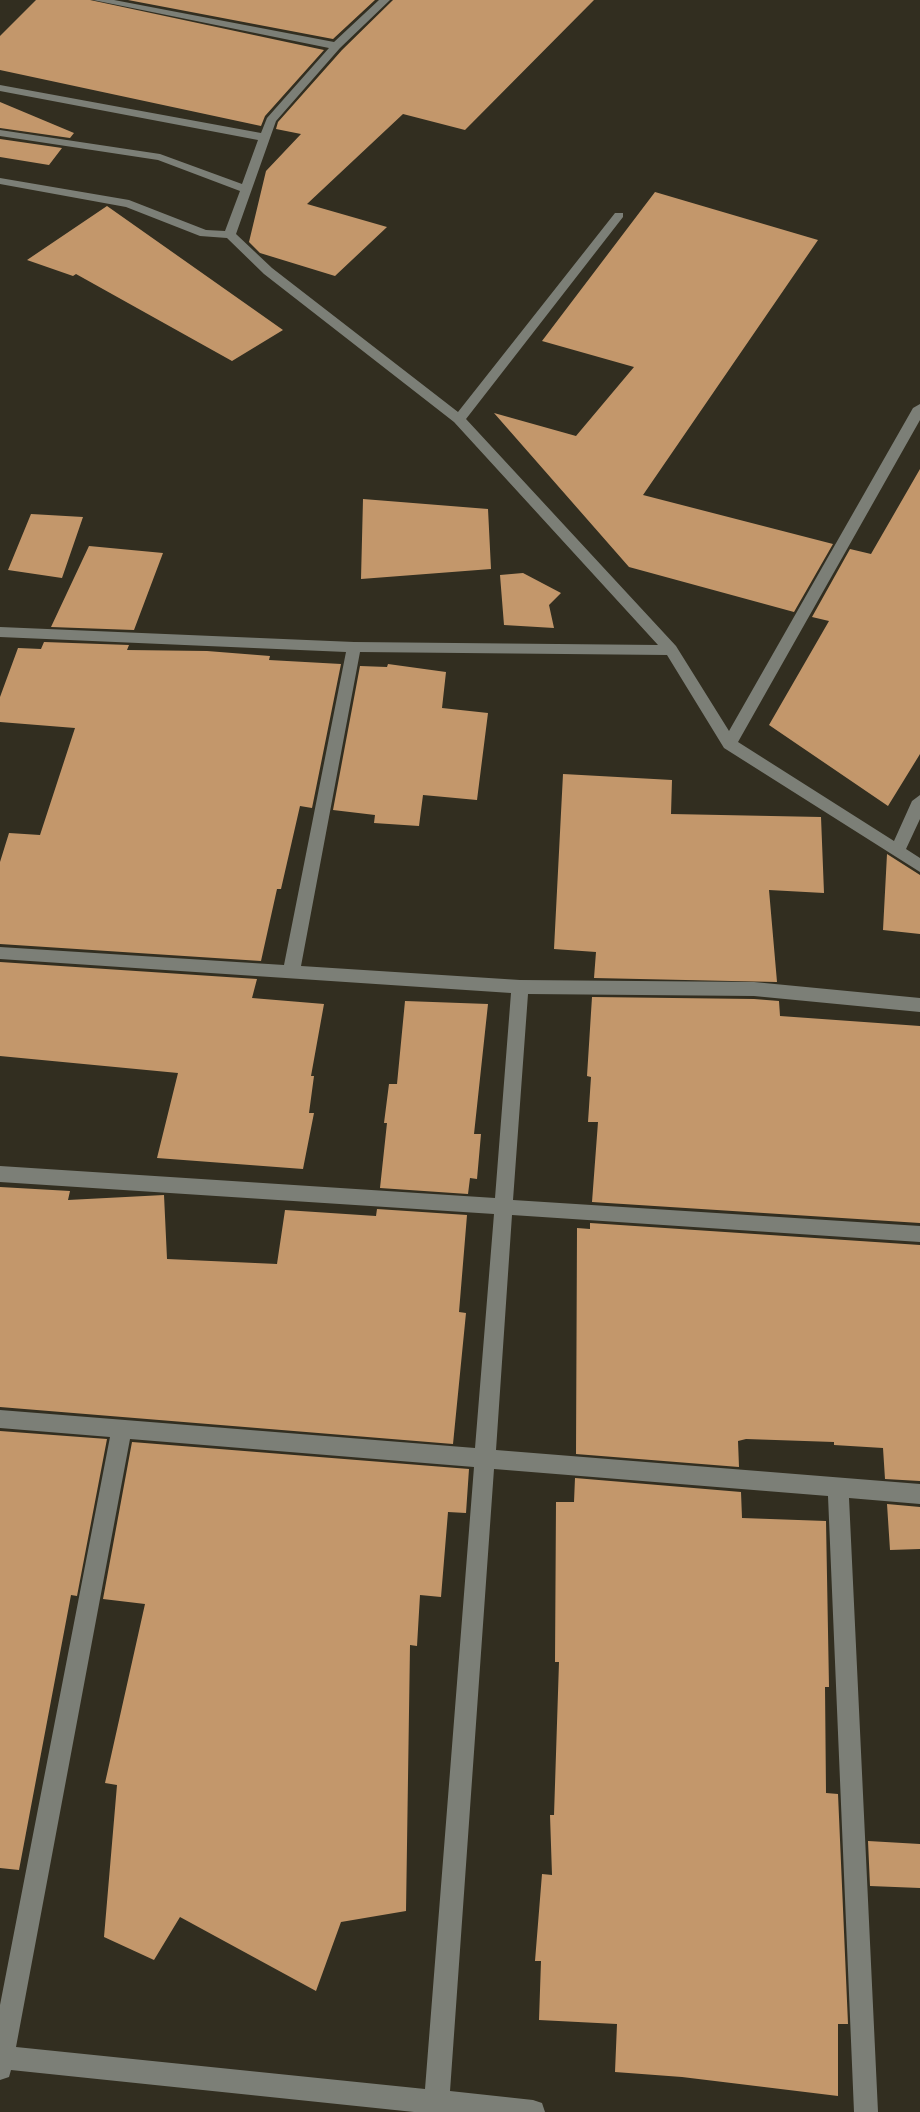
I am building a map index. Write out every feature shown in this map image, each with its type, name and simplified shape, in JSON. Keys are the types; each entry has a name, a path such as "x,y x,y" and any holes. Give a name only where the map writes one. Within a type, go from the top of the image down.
{"street":[{"path":"98,0 336,46"},
{"path":"230,235 271,120 336,46 384,0"},
{"path":"0,88 263,137"},
{"path":"0,133 160,157 248,190"},
{"path":"0,181 129,204 204,233 230,235 268,271 459,419 671,650 729,744 920,866"},
{"path":"459,419 619,215"},
{"path":"729,744 920,408"},
{"path":"0,632 354,647 671,650"},
{"path":"291,973 354,647"},
{"path":"898,850 920,801"},
{"path":"0,953 520,988 754,989 920,1006"},
{"path":"437,2107 520,988"},
{"path":"0,1174 920,1234"},
{"path":"0,1419 920,1494"},
{"path":"122,1429 1,2061 437,2107 533,2112"},
{"path":"838,1487 866,2112"}],"building":[{"path":"36,0 90,0 324,50 265,116 261,126 0,70 0,36"},
{"path":"128,0 375,0 333,39"},
{"path":"393,0 594,0 465,130 403,114 307,204 387,227 335,276 260,253 249,242 266,171 301,134 276,129 278,122 342,50"},
{"path":"0,102 74,133 70,138 0,128"},
{"path":"0,139 62,148 49,165 0,157"},
{"path":"655,192 818,240 643,495 833,544 794,612 629,567 494,413 576,436 634,367 542,341"},
{"path":"107,206 283,330 232,361 76,274 73,276 27,260"},
{"path":"920,469 920,754 888,806 769,725 829,621 812,617 850,549 871,554"},
{"path":"363,499 488,509 491,569 361,579"},
{"path":"31,514 83,517 62,578 8,570"},
{"path":"89,546 163,553 134,630 51,627"},
{"path":"523,573 561,593 549,605 554,628 504,625 500,575"},
{"path":"44,642 129,645 127,650 207,651 270,656 269,660 341,664 312,808 300,806 261,961 0,944 0,862 9,833 40,835 75,728 0,722 0,697 18,648 41,649"},
{"path":"388,664 446,672 442,708 488,713 477,800 423,795 419,826 374,823 375,815 333,810 360,666 387,667"},
{"path":"563,774 672,780 671,814 821,817 824,893 769,890 777,982 594,978 596,952 554,949"},
{"path":"887,854 920,875 920,934 883,930"},
{"path":"0,962 257,979 252,998 324,1004 311,1076 314,1076 309,1113 314,1113 303,1169 157,1158 178,1073 0,1056"},
{"path":"592,997 779,1001 780,1016 920,1026 920,1223 592,1202 598,1122 588,1122 591,1077 587,1076"},
{"path":"405,1001 488,1004 474,1134 481,1134 477,1179 470,1178 468,1194 380,1188 389,1084 397,1084"},
{"path":"0,1187 70,1191 68,1200 164,1195 167,1259 277,1264 285,1210 376,1216 377,1209 467,1215 459,1312 466,1313 453,1444 0,1407"},
{"path":"590,1223 920,1245 920,1481 885,1479 883,1448 834,1445 834,1442 738,1441 739,1467 576,1454 577,1228 590,1229"},
{"path":"0,1431 107,1439 77,1596 71,1595 19,1870 0,1868"},
{"path":"132,1442 469,1469 466,1513 448,1512 441,1597 420,1595 417,1646 410,1645 406,1911 341,1922 316,1991 180,1917 154,1960 104,1937 117,1785 105,1783 145,1604 103,1599"},
{"path":"575,1478 741,1492 742,1518 826,1521 829,1687 825,1687 826,1793 838,1794 848,2024 838,2024 838,2096 682,2077 615,2072 617,2024 539,2020 541,1961 535,1961 542,1874 552,1875 550,1815 554,1815 559,1662 555,1662 556,1502 574,1502"},
{"path":"887,1504 920,1507 920,1549 890,1550"},
{"path":"868,1841 920,1844 920,1888 870,1886"}]}
